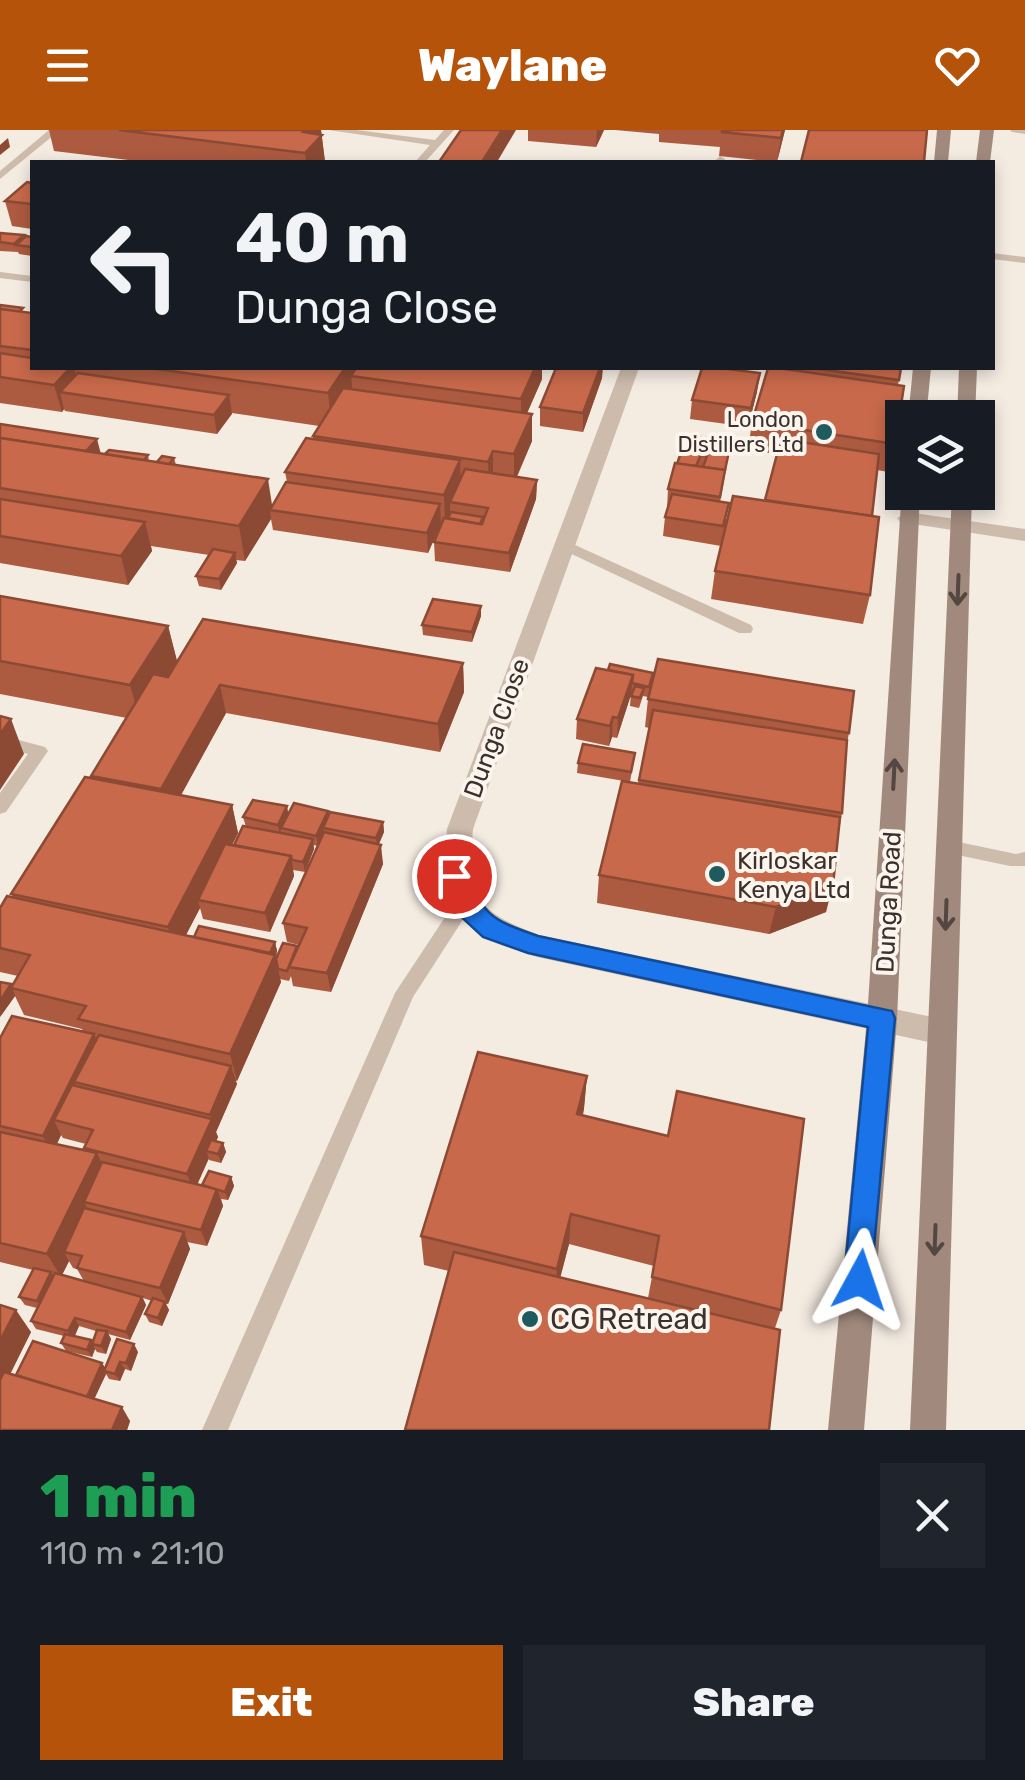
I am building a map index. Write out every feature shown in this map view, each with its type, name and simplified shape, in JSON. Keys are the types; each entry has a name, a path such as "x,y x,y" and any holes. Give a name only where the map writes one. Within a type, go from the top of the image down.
{"street":[{"path":"941,160 944,130"},
{"path":"983,160 987,130"},
{"name":"Dunga Close","path":"464,904 454,876 460,829 629,370"},
{"path":"919,400 922,370"},
{"path":"967,400 968,370"},
{"name":"Dunga Road","path":"846,1430 882,1018 908,510"},
{"path":"920,510 960,526 1025,535"},
{"path":"928,1430 961,510"},
{"path":"464,904 492,930 537,946 942,1032"}],"lane":[{"path":"0,176 55,130"},
{"path":"334,130 438,143"},
{"path":"422,160 449,130"},
{"path":"1014,130 1025,131"},
{"path":"995,256 1025,260"},
{"path":"0,274 30,279"},
{"path":"564,545 745,629"},
{"path":"0,740 40,751 0,807"},
{"path":"948,847 1019,859"},
{"path":"215,1430 406,993 464,904"}],"building":[{"path":"119,130 305,130 322,135 305,153"},
{"path":"461,130 502,130 483,160 440,160"},
{"path":"722,130 783,130 781,138"},
{"path":"809,130 927,130 924,160 802,160"},
{"path":"27,182 30,183 30,204 5,201"},
{"path":"0,233 24,235 14,244 0,242"},
{"path":"26,236 30,237 30,247 16,245"},
{"path":"0,305 23,308 19,312 0,309"},
{"path":"0,309 30,313 30,350 0,346"},
{"path":"0,353 30,358 30,370 68,370 54,385 0,377"},
{"path":"164,370 344,370 328,393"},
{"path":"355,370 534,370 521,399 351,376"},
{"path":"555,370 599,370 583,413 540,407"},
{"path":"701,370 760,373 751,408 692,400"},
{"path":"767,370 904,386 902,400 885,400 885,442 752,422"},
{"path":"826,370 901,370 899,380"},
{"path":"78,373 229,395 214,415 60,392"},
{"path":"343,388 532,414 514,454 493,451 488,462 313,436"},
{"path":"0,424 97,439 86,451 0,438"},
{"path":"687,435 731,442 725,470 703,467 707,456 701,455 696,466 677,464"},
{"path":"0,438 268,479 239,526 0,488"},
{"path":"306,438 460,460 444,495 285,472"},
{"path":"781,439 879,454 872,516 765,500"},
{"path":"109,450 148,455 144,460 105,454"},
{"path":"162,456 174,458 169,464 157,462"},
{"path":"675,463 725,470 720,497 668,489"},
{"path":"465,469 537,480 509,553 434,542 444,518 482,524 488,508 450,502"},
{"path":"286,482 440,504 427,533 270,510"},
{"path":"672,494 729,503 723,526 665,517"},
{"path":"733,496 879,517 870,595 715,571"},
{"path":"0,499 145,522 121,556 0,536"},
{"path":"451,512 483,517 480,524 448,518"},
{"path":"213,549 235,553 219,579 196,576"},
{"path":"0,596 168,626 130,685 0,661"},
{"path":"433,599 481,606 472,632 422,625"},
{"path":"203,619 463,663 438,724 220,685 161,789 91,776 153,674 168,677"},
{"path":"658,659 854,691 849,733 648,699"},
{"path":"610,664 653,673 649,687 632,683 633,675 608,670"},
{"path":"596,668 633,675 618,718 613,717 610,726 577,719"},
{"path":"635,686 644,688 640,698 631,696"},
{"path":"653,710 847,740 842,813 639,780"},
{"path":"0,716 11,719 0,734"},
{"path":"583,744 635,753 631,772 578,763"},
{"path":"85,777 232,805 168,927 11,894"},
{"name":"Kirloskar Kenya Ltd","path":"622,781 840,817 833,885 776,907 599,875"},
{"path":"253,800 287,806 278,825 243,817"},
{"path":"294,803 328,811 316,836 281,828"},
{"path":"330,812 383,822 376,838 323,828"},
{"path":"243,826 313,839 303,862 292,860 291,856 234,845"},
{"path":"324,832 381,845 327,973 289,967 307,928 283,923"},
{"path":"225,844 291,856 265,913 198,900"},
{"path":"7,896 275,955 230,1054 78,1019 86,1006 11,988 30,955 0,948 0,908"},
{"path":"199,926 275,942 270,953 194,937"},
{"path":"283,943 297,946 287,971 278,969 276,959"},
{"path":"0,982 11,984 0,1001"},
{"path":"12,1016 94,1034 43,1136 0,1126 0,1038"},
{"path":"99,1035 231,1066 210,1115 74,1082"},
{"path":"478,1052 587,1076 577,1114 668,1136 677,1091 804,1119 781,1310 652,1277 659,1236 571,1214 557,1269 421,1236"},
{"path":"72,1085 212,1119 187,1174 84,1148 93,1130 54,1120"},
{"path":"0,1132 97,1153 47,1254 0,1243"},
{"path":"211,1140 223,1143 218,1154 206,1151"},
{"path":"102,1162 217,1189 201,1230 84,1202"},
{"path":"209,1171 231,1177 225,1192 202,1185"},
{"path":"84,1208 184,1232 160,1288 77,1268 82,1256 64,1252"},
{"name":"CG Retread","path":"454,1252 780,1330 769,1430 405,1430"},
{"path":"34,1268 51,1272 37,1301 19,1297"},
{"path":"55,1273 142,1297 126,1332 75,1318 68,1331 31,1321"},
{"path":"153,1298 165,1302 158,1318 145,1314"},
{"path":"0,1305 16,1310 0,1341"},
{"path":"97,1330 107,1331 101,1346 92,1344"},
{"path":"65,1334 91,1340 87,1350 61,1343"},
{"path":"117,1339 134,1344 126,1363 120,1362 115,1374 104,1371"},
{"path":"33,1341 102,1363 87,1397 16,1375"},
{"path":"4,1372 122,1407 112,1430 0,1430 0,1380"}],"place":[{"name":"London Distillers Ltd","path":"824,432"},
{"name":"Kirloskar Kenya Ltd","path":"717,874"},
{"name":"CG Retread","path":"530,1319"}],"route":[{"path":"454,876 464,904 492,930 537,946 882,1018 860,1280"}]}
